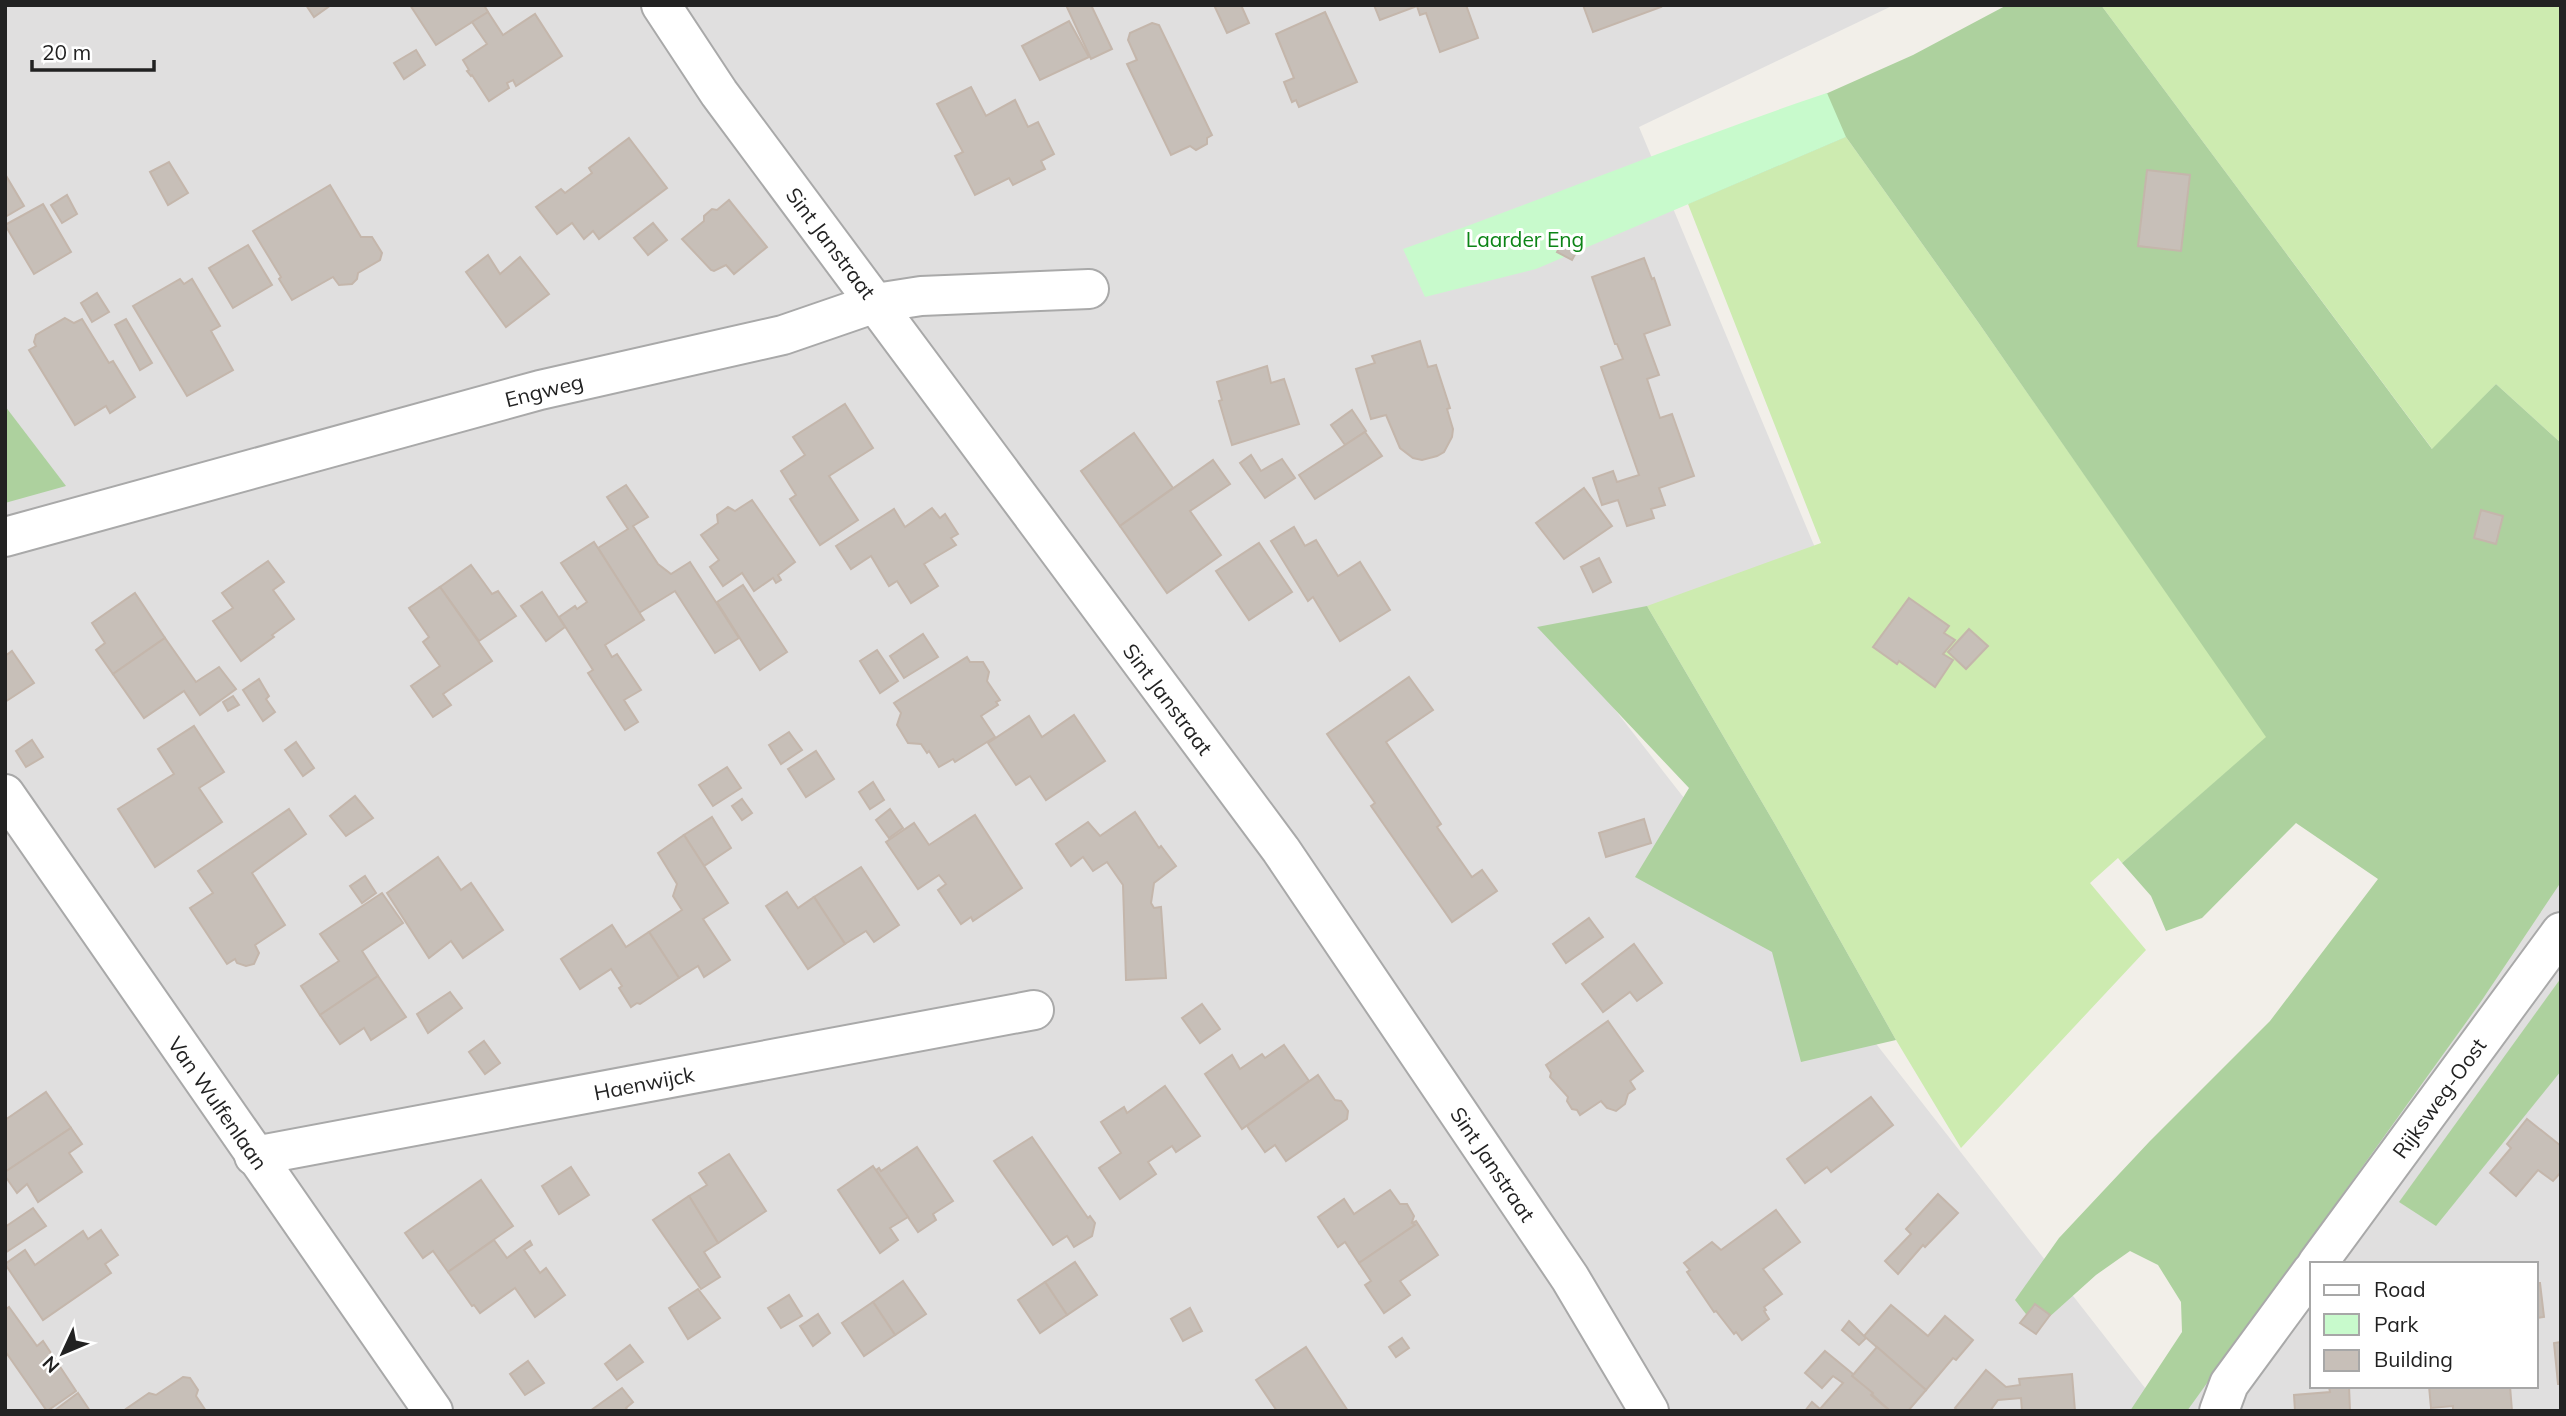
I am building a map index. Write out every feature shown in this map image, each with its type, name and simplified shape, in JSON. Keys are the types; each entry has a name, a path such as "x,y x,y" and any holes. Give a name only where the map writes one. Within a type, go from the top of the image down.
{"street":[{"name":"Sint Janstraat","path":"662,5 719,93 1281,850 1570,1278 1649,1411"},
{"name":"Engweg","path":"5,537 540,390 783,335 876,303 921,296 1089,289"},
{"name":"Van Wulfenlaan","path":"5,794 433,1411"},
{"name":"Rijksweg-Oost","path":"2319,1262 2561,932"},
{"name":"Haenwijck","path":"254,1156 1034,1010"},
{"path":"2218,1411 2229,1384 2310,1274"}],"shaded area":[{"path":"5,5 1894,5 1639,127 1816,550 1559,638 2163,1411 5,1411"},
{"path":"2561,833 2561,1411 2174,1411"}],"green space":[{"path":"2007,5 2101,5 2432,449 2496,384 2561,443 2561,882 2480,1003 2187,1411 2130,1411 2182,1332 2181,1302 2158,1265 2130,1251 2096,1275 2037,1328 2015,1300 2059,1238 2150,1141 2270,1021 2378,879 2296,823 2202,918 2166,931 2151,896 2122,863 2266,737 1846,137 1688,204 1812,100 1913,55"},
{"path":"2101,5 2561,5 2561,443 2496,384 2433,450"},
{"name":"Laarder Eng","path":"1827,93 1846,137 1536,269 1425,297 1403,249 1720,131"},
{"path":"1846,137 2267,737 2122,863 2118,858 2090,883 2146,950 1961,1148 1896,1040 1776,826 1647,606 1821,543 1688,204"},
{"path":"5,406 66,486 5,503"},
{"path":"1647,606 1776,826 1896,1040 1801,1062 1772,952 1635,877 1689,788 1537,627"},
{"path":"2561,978 2561,1071 2436,1226 2399,1202"}],"building":[{"path":"306,5 331,5 314,17"},
{"path":"410,5 484,5 488,12 436,45"},
{"path":"1066,5 1091,5 1112,49 1091,59"},
{"path":"1214,5 1241,5 1249,23 1227,33"},
{"path":"1374,5 1466,5 1478,38 1440,52 1426,13 1420,15 1417,6 1380,20"},
{"path":"1583,5 1660,5 1661,7 1593,32"},
{"path":"488,12 503,35 535,14 562,56 516,86 513,80 507,83 509,88 489,101 467,71 469,70 463,60 487,44 472,22"},
{"path":"1325,12 1357,82 1299,107 1296,100 1292,102 1284,82 1294,78 1276,34"},
{"path":"1069,21 1089,57 1040,80 1022,46"},
{"path":"1152,23 1159,25 1212,135 1207,138 1207,144 1196,150 1190,146 1171,155 1127,64 1137,60 1128,40 1130,33"},
{"path":"416,50 425,65 404,79 394,63"},
{"path":"971,87 986,116 1015,100 1028,127 1038,122 1054,154 1041,161 1045,169 1013,185 1009,178 975,195 955,156 963,152 937,104"},
{"path":"629,138 667,188 599,239 593,231 584,239 572,223 557,234 536,207 561,189 565,193 592,173 589,168"},
{"path":"169,162 188,193 168,205 150,172"},
{"path":"2147,170 2190,175 2181,251 2138,246"},
{"path":"5,174 24,206 5,217"},
{"path":"330,185 361,237 372,237 382,253 380,260 358,273 352,284 339,285 333,277 292,300 253,231"},
{"path":"67,195 77,214 62,223 51,205"},
{"path":"729,200 767,247 734,274 726,265 711,270 682,239 704,221 704,216 712,209 717,210"},
{"path":"43,204 71,252 34,274 5,225"},
{"path":"653,223 667,240 648,255 634,238"},
{"path":"1563,241 1578,249 1572,260 1557,252"},
{"path":"248,245 272,285 233,308 209,268"},
{"path":"488,255 500,274 520,257 549,294 506,327 466,272"},
{"path":"1644,258 1670,325 1644,334 1659,375 1647,379 1660,418 1672,414 1694,476 1659,488 1665,505 1651,509 1654,518 1627,526 1618,500 1602,505 1593,478 1613,471 1617,482 1639,475 1601,367 1623,359 1615,344 1592,277"},
{"path":"180,279 184,284 192,279 220,326 211,331 233,370 187,396 133,306"},
{"path":"97,293 109,312 92,322 81,303"},
{"path":"65,318 74,323 82,319 109,363 113,361 135,397 110,413 106,406 75,425 29,350 36,346 36,335"},
{"path":"126,319 152,363 140,370 115,325"},
{"path":"1420,341 1428,367 1436,365 1450,408 1447,409 1453,429 1444,452 1422,460 1413,458 1400,448 1386,415 1371,419 1356,369 1375,363 1372,356"},
{"path":"1267,366 1271,383 1284,379 1299,424 1232,445 1219,401 1222,400 1217,382"},
{"path":"845,404 873,448 829,476 858,520 820,545 790,499 796,495 781,471 805,455 793,437"},
{"path":"1352,410 1366,431 1345,445 1331,425"},
{"path":"1365,432 1382,456 1315,499 1299,475"},
{"path":"1134,433 1173,488 1120,526 1081,471"},
{"path":"1251,455 1261,471 1282,459 1295,478 1265,498 1240,463"},
{"path":"1213,460 1230,484 1190,511 1221,555 1167,593 1120,526"},
{"path":"626,485 648,517 633,526 658,564 671,574 690,562 739,638 715,653 675,591 639,613 598,548 628,529 607,497"},
{"path":"1584,488 1612,526 1564,559 1536,523"},
{"path":"752,500 795,562 778,575 781,580 776,583 773,578 754,591 742,573 723,586 710,567 719,560 701,535 718,523 717,515 728,507 735,511"},
{"path":"932,508 940,518 945,514 958,534 951,538 956,545 924,564 938,586 911,603 897,581 889,586 871,556 851,569 836,546 894,509 905,527"},
{"path":"2481,510 2503,516 2496,544 2474,538"},
{"path":"1294,527 1305,546 1316,540 1338,576 1360,562 1390,610 1340,641 1313,597 1308,601 1271,541"},
{"path":"594,542 644,620 605,645 612,657 617,654 641,690 624,700 638,722 625,730 588,673 593,670 559,617 575,606 577,609 587,602 561,563"},
{"path":"1259,543 1292,592 1249,620 1216,571"},
{"path":"1599,558 1611,582 1593,592 1581,567"},
{"path":"268,561 284,582 273,590 294,619 241,661 213,621 233,608 222,593"},
{"path":"471,565 492,594 498,591 516,616 479,641 440,587"},
{"path":"743,585 787,652 760,670 717,602"},
{"path":"440,587 492,661 443,694 451,705 433,717 411,686 440,666 423,642 429,637 409,608"},
{"path":"542,592 565,627 546,641 521,606"},
{"path":"135,593 165,638 113,674 96,650 105,643 92,623"},
{"path":"1909,598 1949,626 1944,633 1955,640 1943,654 1953,660 1935,687 1899,661 1897,664 1873,647"},
{"path":"1969,629 1988,646 1966,669 1948,652"},
{"path":"923,634 938,657 904,678 890,656"},
{"path":"165,638 196,682 219,667 236,689 200,715 184,691 144,718 113,674"},
{"path":"877,650 898,681 880,693 860,661"},
{"path":"12,651 34,683 5,702 5,656"},
{"path":"967,657 970,662 983,662 989,672 987,681 1000,700 996,702 998,705 981,716 995,737 955,762 953,759 939,767 921,744 908,743 897,725 901,713 894,703"},
{"path":"1409,677 1433,710 1386,742 1441,824 1437,827 1472,877 1482,870 1497,891 1452,922 1371,806 1375,803 1327,734"},
{"path":"259,679 269,696 266,699 275,712 263,721 243,690"},
{"path":"233,696 239,705 228,711 223,702"},
{"path":"1074,715 1105,761 1046,800 1030,776 1016,785 988,743 1029,716 1042,737"},
{"path":"194,726 224,772 199,788 222,822 155,867 118,809 174,774 158,749"},
{"path":"789,732 802,750 781,764 769,745"},
{"path":"32,740 43,757 26,767 16,751"},
{"path":"296,742 314,768 303,776 285,750"},
{"path":"816,751 834,779 806,797 788,769"},
{"path":"727,767 741,788 713,806 699,785"},
{"path":"873,782 884,800 870,809 859,792"},
{"path":"355,796 373,818 346,836 330,816"},
{"path":"742,799 752,813 742,820 732,806"},
{"path":"289,809 306,834 252,873 285,925 255,945 259,953 254,964 246,966 237,963 235,959 227,964 190,908 213,893 198,871"},
{"path":"890,809 903,828 889,838 876,820"},
{"path":"1135,812 1159,848 1161,846 1176,866 1154,883 1151,903 1154,908 1161,907 1166,978 1126,980 1123,885 1107,862 1093,871 1083,857 1071,866 1056,844 1088,822 1100,836"},
{"path":"975,815 1022,888 973,921 971,917 961,924 938,890 946,884 939,875 918,889 886,842 914,823 929,845"},
{"path":"712,817 731,848 704,866 684,835"},
{"path":"1644,819 1651,843 1606,857 1599,833"},
{"path":"684,835 728,903 703,919 730,960 704,977 698,966 679,978 649,932 682,910 673,896 677,884 658,853"},
{"path":"438,857 461,890 471,883 503,930 463,958 451,941 429,958 387,893"},
{"path":"861,867 899,925 874,942 866,931 845,944 814,897"},
{"path":"365,876 376,893 362,903 350,886"},
{"path":"787,892 798,908 814,897 845,944 808,969 766,906"},
{"path":"382,893 403,923 362,951 378,976 320,1015 301,986 339,961 320,934"},
{"path":"1589,918 1603,937 1566,963 1553,944"},
{"path":"612,925 626,947 649,932 679,978 631,1007 611,969 580,989 561,959"},
{"path":"1634,944 1662,983 1637,1001 1630,992 1603,1012 1582,984"},
{"path":"378,976 406,1017 371,1040 364,1028 340,1044 320,1015"},
{"path":"450,992 462,1008 428,1033 417,1014"},
{"path":"1202,1004 1220,1029 1200,1043 1182,1018"},
{"path":"1608,1021 1643,1071 1630,1081 1635,1089 1628,1094 1625,1104 1616,1111 1607,1108 1601,1101 1580,1115 1577,1110 1572,1109 1567,1101 1568,1097 1550,1077 1551,1073 1546,1065"},
{"path":"484,1041 500,1063 485,1074 469,1052"},
{"path":"1284,1045 1309,1081 1242,1129 1205,1074 1232,1055 1240,1069 1262,1054 1265,1058"},
{"path":"1318,1075 1335,1100 1341,1101 1348,1111 1347,1119 1286,1161 1275,1145 1265,1152 1247,1126"},
{"path":"1165,1086 1200,1136 1176,1152 1172,1146 1148,1162 1156,1174 1120,1199 1099,1168 1121,1153 1101,1122 1124,1107 1127,1113"},
{"path":"46,1092 71,1128 5,1172 5,1120"},
{"path":"1871,1097 1893,1125 1831,1172 1827,1167 1805,1183 1787,1159"},
{"path":"2527,1119 2561,1146 2561,1172 2553,1181 2538,1170 2516,1196 2490,1173 2511,1148 2507,1144"},
{"path":"71,1128 82,1144 69,1153 82,1172 38,1202 27,1184 17,1193 5,1172"},
{"path":"1032,1137 1088,1218 1090,1216 1095,1223 1092,1236 1074,1247 1067,1236 1053,1245 994,1161"},
{"path":"917,1147 953,1201 933,1214 936,1220 918,1232 876,1170 879,1168 881,1171"},
{"path":"729,1154 766,1211 718,1243 689,1196 707,1185 699,1173"},
{"path":"873,1166 908,1217 890,1228 898,1240 880,1253 838,1190"},
{"path":"571,1167 589,1195 559,1214 542,1186"},
{"path":"481,1180 513,1226 448,1272 433,1251 423,1258 405,1233"},
{"path":"1390,1190 1400,1204 1407,1204 1414,1216 1412,1222 1415,1225 1359,1263 1345,1242 1338,1247 1318,1217 1344,1199 1354,1214"},
{"path":"1938,1194 1958,1213 1925,1247 1923,1245 1898,1274 1885,1261 1911,1234 1906,1229"},
{"path":"689,1196 718,1243 704,1252 720,1277 701,1289 653,1220"},
{"path":"33,1208 46,1226 5,1253 5,1227"},
{"path":"1776,1210 1800,1242 1763,1269 1782,1294 1764,1307 1769,1319 1742,1340 1716,1311 1714,1312 1687,1272 1690,1270 1684,1263 1712,1242 1721,1250"},
{"path":"1416,1221 1438,1255 1400,1281 1410,1295 1384,1313 1365,1285 1371,1281 1359,1263 1415,1225 1412,1223"},
{"path":"101,1230 118,1255 105,1264 111,1273 43,1320 5,1264 25,1250 35,1265 83,1231 88,1239"},
{"path":"494,1240 507,1258 530,1241 532,1245 524,1250 540,1273 546,1268 565,1295 535,1317 515,1288 480,1313 448,1272"},
{"path":"1075,1262 1097,1295 1067,1315 1045,1282"},
{"path":"903,1281 926,1314 895,1335 873,1302"},
{"path":"1045,1282 1067,1315 1040,1333 1018,1300"},
{"path":"2538,1283 2540,1283 2544,1317 2538,1318"},
{"path":"698,1289 720,1318 688,1339 669,1308"},
{"path":"789,1295 802,1316 781,1328 768,1308"},
{"path":"873,1302 895,1335 864,1356 842,1323"},
{"path":"2035,1304 2050,1315 2036,1334 2020,1323"},
{"path":"1891,1305 1928,1336 1945,1316 1973,1340 1956,1360 1953,1358 1926,1390 1864,1336"},
{"path":"9,1307 37,1346 43,1341 76,1391 47,1411 5,1351 5,1310"},
{"path":"1190,1308 1202,1331 1183,1341 1171,1319"},
{"path":"818,1314 830,1333 813,1346 800,1326"},
{"path":"1849,1321 1866,1338 1859,1345 1842,1330"},
{"path":"1402,1338 1409,1348 1396,1357 1389,1347"},
{"path":"2561,1342 2561,1384 2558,1384 2554,1343"},
{"path":"630,1345 643,1362 617,1380 605,1364"},
{"path":"1306,1347 1348,1411 1277,1411 1256,1380"},
{"path":"1877,1347 1926,1390 1908,1411 1890,1411 1852,1376"},
{"path":"1825,1351 1890,1411 1805,1411 1812,1402 1820,1409 1843,1383 1833,1376 1822,1388 1805,1373"},
{"path":"528,1361 544,1383 525,1395 510,1374"},
{"path":"1986,1370 2006,1387 2020,1385 2019,1379 2072,1374 2075,1411 2022,1411 2021,1398 1998,1400 1990,1411 1958,1411 1955,1408"},
{"path":"183,1377 190,1378 198,1390 196,1396 206,1411 126,1409 149,1393 156,1395"},
{"path":"622,1388 633,1402 626,1408 628,1411 590,1411"},
{"path":"2329,1388 2349,1388 2350,1411 2295,1411 2294,1395 2330,1392"},
{"path":"2429,1388 2510,1388 2512,1411 2453,1411 2453,1406 2431,1408"},
{"path":"78,1393 90,1411 54,1411"}]}
